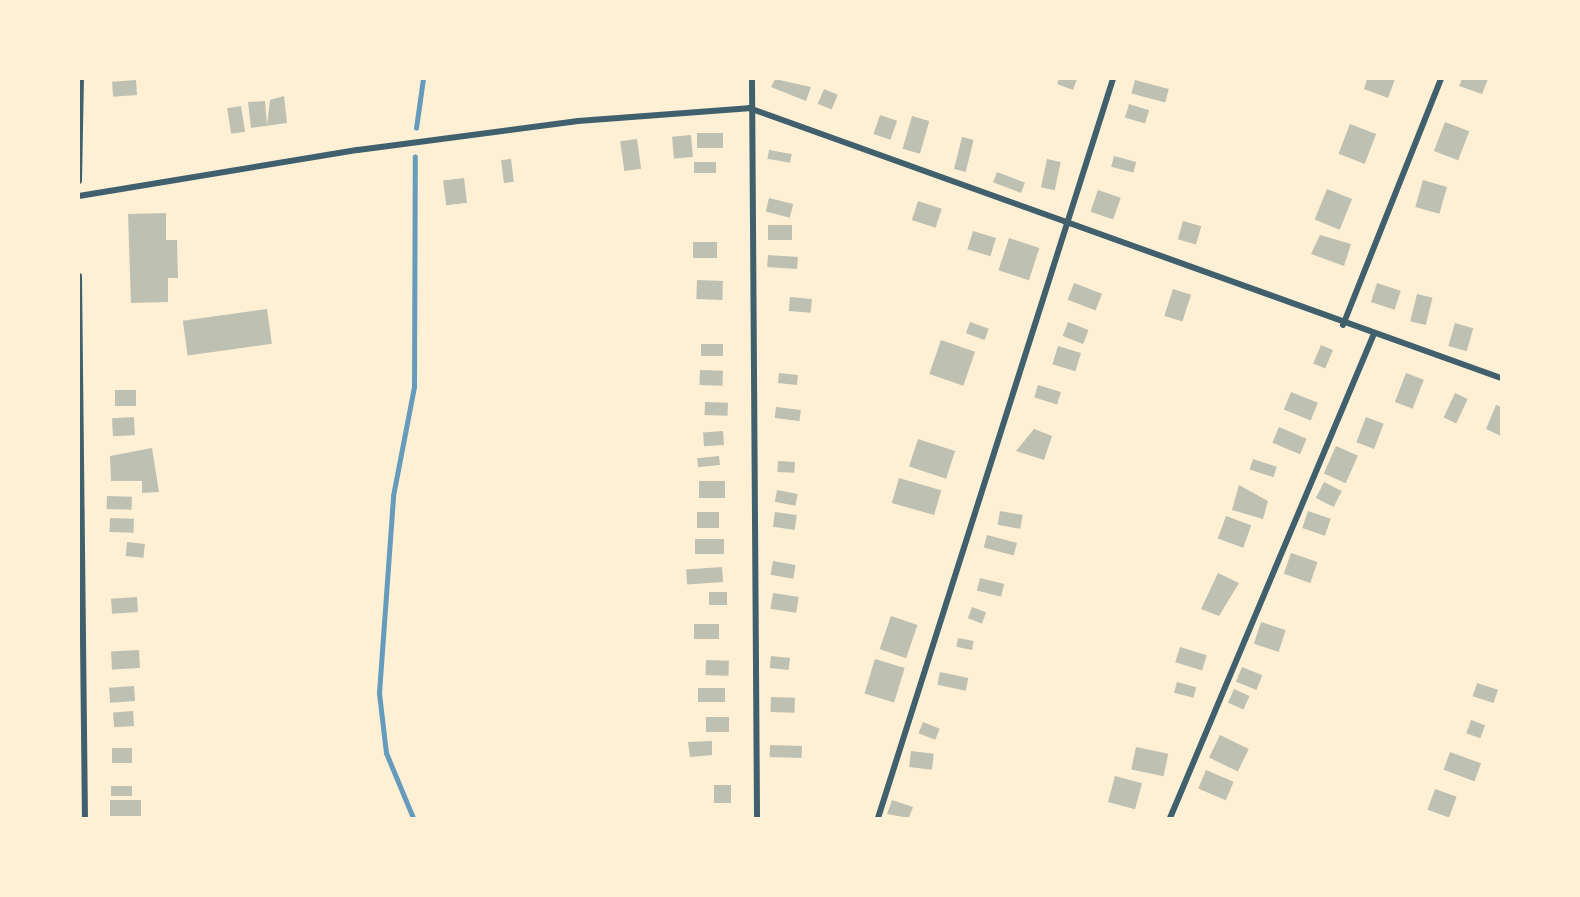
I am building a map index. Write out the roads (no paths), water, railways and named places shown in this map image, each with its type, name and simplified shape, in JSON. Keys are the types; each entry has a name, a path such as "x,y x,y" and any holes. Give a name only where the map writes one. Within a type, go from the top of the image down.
{"street":[{"path":"79,181 81,79"},
{"path":"752,79 749,108 757,818"},
{"path":"878,818 1070,226 1114,79"},
{"path":"1343,325 1441,79"},
{"path":"79,196 372,148 749,108 1373,336 1501,378"},
{"path":"79,276 85,818"},
{"path":"1170,818 1373,336"}],"waterway":[{"path":"416,128 423,79"},
{"path":"413,818 386,753 379,693 393,496 414,387 415,157"}]}
